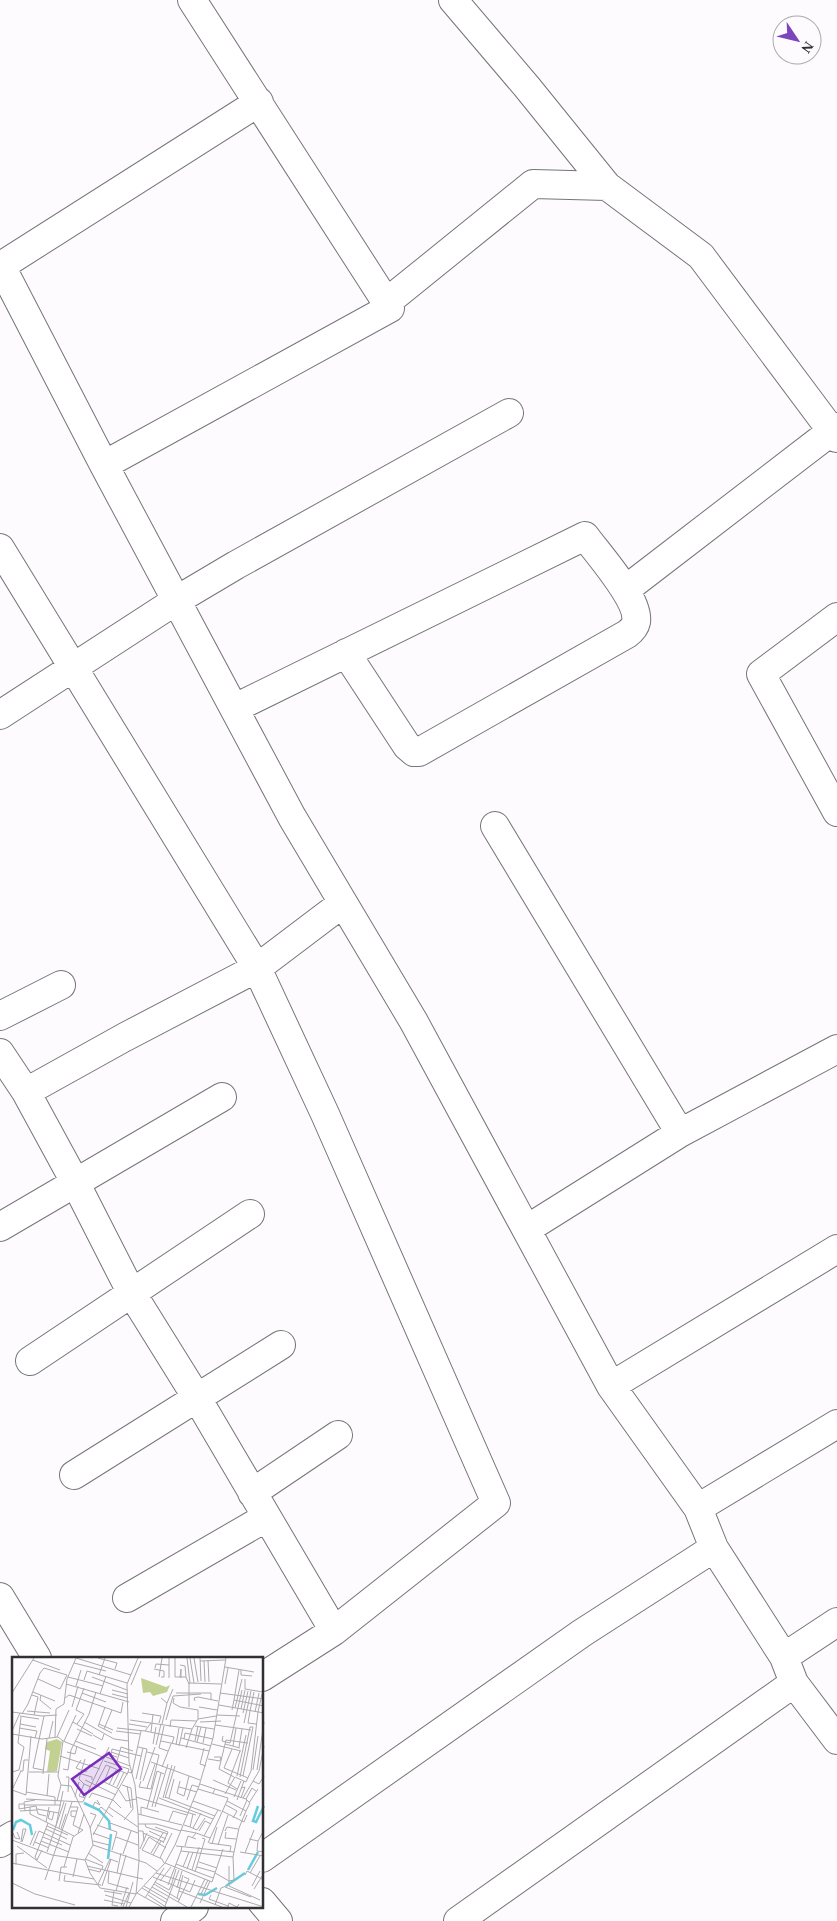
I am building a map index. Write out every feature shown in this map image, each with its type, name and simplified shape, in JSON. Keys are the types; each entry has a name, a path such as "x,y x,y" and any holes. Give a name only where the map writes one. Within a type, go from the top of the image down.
{"street":[{"path":"104,464 390,308 192,0"},
{"path":"453,0 528,87 607,186 701,256 835,432 625,590"},
{"path":"259,102 0,265 292,817 414,1022 611,1386 698,1508 714,1548 784,1657 794,1683 837,1740"},
{"path":"386,302 533,184 607,186"},
{"path":"0,715 178,600 509,413"},
{"path":"235,708 346,653 585,536 625,590 635,611 636,621 627,634 419,752 414,752 407,746 346,653"},
{"path":"0,548 257,968 325,1114 496,1503 334,1631 264,1676"},
{"path":"837,617 761,674 837,812"},
{"path":"495,826 680,1133"},
{"path":"26,1092 125,1037 257,968 343,903"},
{"path":"0,1016 61,985"},
{"path":"527,1229 680,1133 837,1049"},
{"path":"0,1053 26,1092 75,1182 131,1292 197,1398 334,1631"},
{"path":"0,1227 222,1097"},
{"path":"30,1361 250,1214"},
{"path":"611,1386 837,1248"},
{"path":"74,1475 281,1345"},
{"path":"698,1508 837,1424"},
{"path":"252,1492 338,1435"},
{"path":"127,1598 267,1517"},
{"path":"264,1857 582,1633 714,1548"},
{"path":"0,1598 36,1657"},
{"path":"784,1657 837,1622"},
{"path":"458,1921 794,1683"},
{"path":"0,1844 12,1836"},
{"path":"264,1904 278,1921"},
{"path":"175,1921 193,1908"}]}
